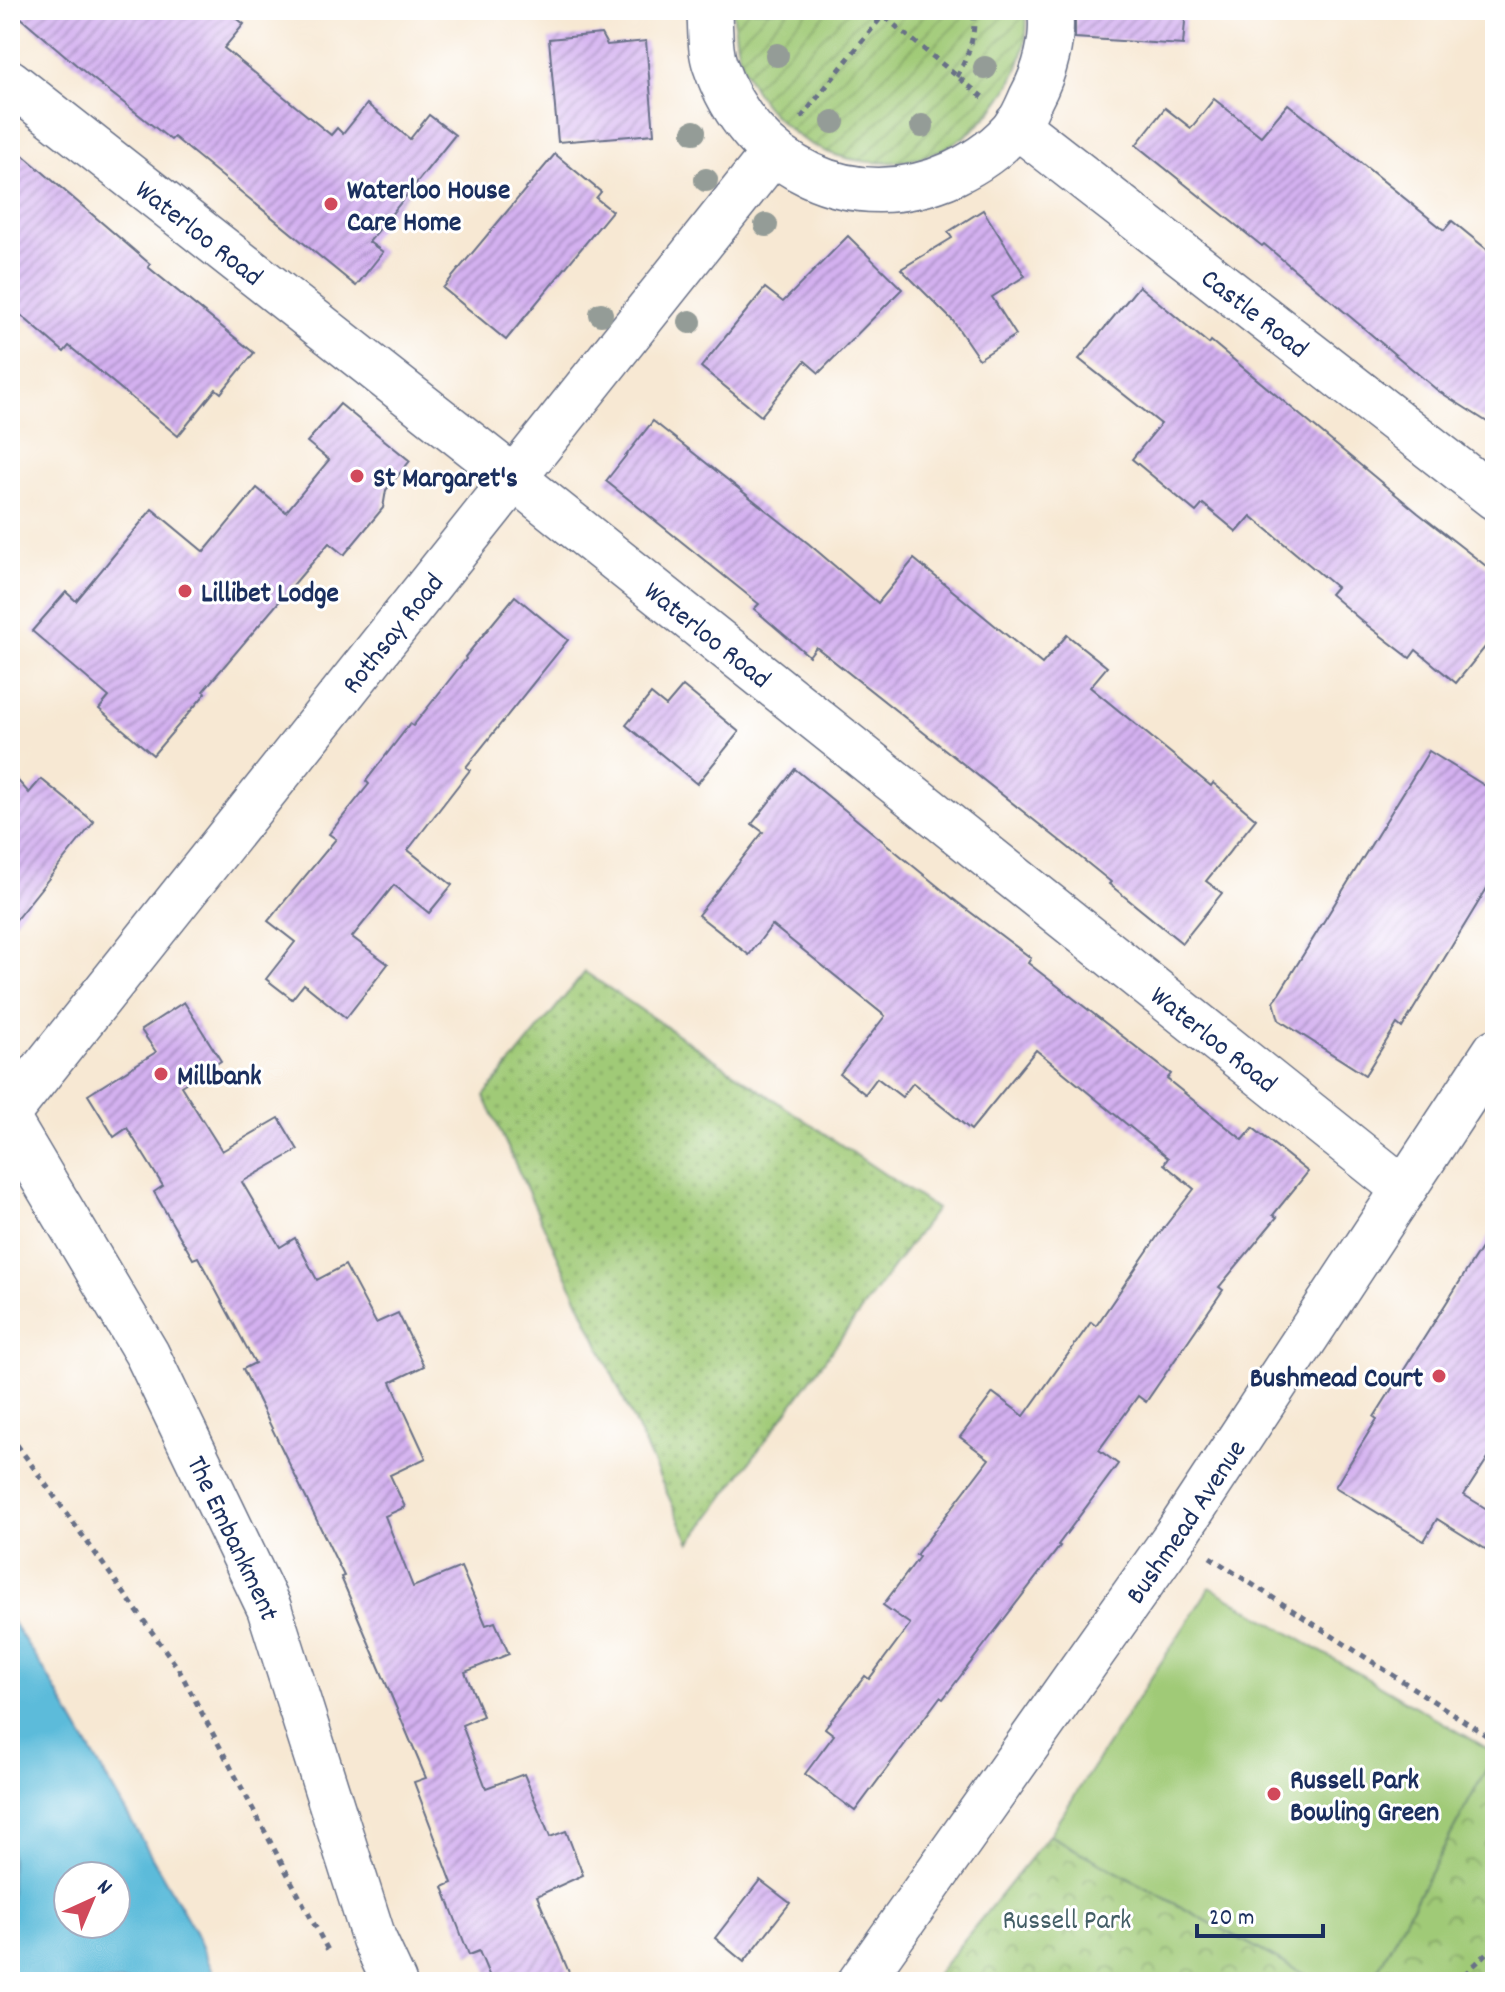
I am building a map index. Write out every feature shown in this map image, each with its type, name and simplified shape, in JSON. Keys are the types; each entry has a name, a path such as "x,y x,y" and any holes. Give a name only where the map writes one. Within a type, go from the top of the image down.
{"street":[{"path":"709,10 714,62 736,112 773,153 820,180 873,192 927,185 976,162 1016,125 1042,78 1052,25 1050,10"},
{"name":"Waterloo Road","path":"10,82 514,478 1404,1189"},
{"name":"Castle Road","path":"1016,125 1495,498"},
{"name":"Rothsay Road","path":"10,1111 773,153"},
{"name":"Bushmead Avenue","path":"860,1982 1176,1535 1495,1051"},
{"name":"The Embankment","path":"10,1123 147,1354 269,1608 374,1939 394,1982"}],"path":[{"path":"876,10 885,13 957,77 970,50 975,21 973,10"},
{"path":"773,153 885,13"},
{"path":"10,1435 178,1668 344,1980 332,1982"},
{"path":"1176,1535 1495,1741"},
{"path":"1456,1982 1495,1946"}],"green space":[{"path":"733,10 1026,10 1026,30 1024,49 1014,77 981,123 946,148 907,160 866,162 827,152 791,131 761,100 740,58"},
{"path":"585,972 936,1209 690,1543 484,1096"},
{"name":"Russell Park Bowling Green","path":"1210,1587 1495,1753 1371,1982 1319,1982 1049,1835"},
{"path":"1495,1753 1495,1982 1371,1982"},
{"name":"Russell Park","path":"1049,1835 1319,1982 930,1982"}],"water":[{"path":"10,1618 46,1673 195,1932 218,1982 11,1982"}],"building":[{"path":"12,10 226,10 244,24 224,48 331,135 337,128 343,134 367,104 410,139 429,115 455,135 369,242 383,252 356,286 174,137 171,140 87,74"},
{"path":"1075,10 1186,10 1183,45 1075,38"},
{"path":"601,34 607,45 646,41 654,134 558,142 549,39"},
{"path":"1214,99 1261,136 1288,104 1444,230 1452,221 1495,256 1495,427 1437,390 1264,244 1262,246 1136,145 1165,108 1191,128"},
{"path":"10,144 150,264 148,267 254,353 221,393 216,389 178,436 69,346 64,352 10,306"},
{"path":"555,154 601,192 596,198 612,211 506,340 443,288"},
{"path":"983,210 1025,276 992,297 1016,335 979,359 953,321 901,269 952,238 948,232"},
{"path":"848,236 902,289 819,373 805,361 761,416 701,367 765,288 783,302"},
{"path":"1139,286 1495,573 1495,635 1456,683 1416,650 1410,658 1363,622 1330,594 1336,587 1251,516 1237,532 1203,504 1196,512 1132,459 1161,424 1079,359"},
{"path":"340,404 410,461 386,490 383,508 344,555 329,543 203,691 206,693 153,755 99,709 109,697 32,631 66,592 76,601 152,509 204,552 257,488 286,512 329,460 307,442"},
{"path":"653,421 809,544 878,603 914,559 1042,664 1067,635 1107,667 1090,687 1256,819 1206,881 1222,893 1182,943 1109,884 1111,882 816,647 809,656 754,609 759,604 606,481"},
{"path":"515,596 568,640 466,767 470,770 408,850 452,885 429,913 394,885 352,937 388,964 346,1018 304,984 292,999 266,979 295,942 268,921 336,839 329,834 369,784 366,781"},
{"path":"683,686 739,732 697,784 626,725 651,694 666,706"},
{"path":"1429,751 1495,792 1495,875 1402,1028 1397,1024 1365,1075 1279,1020 1274,1002"},
{"path":"795,769 957,902 1031,958 1028,963 1171,1074 1167,1079 1243,1140 1253,1128 1308,1172 1273,1215 1277,1217 1219,1287 1223,1290 1146,1402 1138,1396 1099,1450 1118,1464 1060,1546 943,1699 940,1697 855,1811 805,1774 834,1735 825,1728 865,1676 869,1679 910,1624 883,1605 919,1557 916,1555 989,1459 960,1437 993,1393 1024,1416 1091,1322 1096,1326 1194,1189 1164,1164 1168,1158 1036,1050 971,1130 913,1083 902,1097 877,1078 865,1094 840,1074 885,1016 772,925 749,955 698,915 763,832 752,824"},
{"path":"10,772 29,793 41,779 94,822 10,927"},
{"path":"184,1002 221,1061 181,1086 222,1151 279,1118 298,1150 242,1182 280,1247 295,1238 317,1280 345,1265 376,1323 398,1313 424,1366 391,1382 426,1458 390,1475 405,1507 385,1516 413,1587 461,1567 486,1625 495,1622 509,1654 465,1672 483,1716 462,1725 486,1788 524,1774 550,1837 566,1831 583,1875 537,1896 573,1982 492,1982 479,1951 469,1955 443,1887 452,1883 414,1782 426,1778 341,1577 344,1576 243,1369 255,1363 198,1257 193,1259 154,1192 163,1186 127,1128 114,1137 88,1095 156,1052 141,1030"},
{"path":"1495,1226 1495,1447 1464,1495 1495,1514 1495,1555 1437,1519 1424,1541 1335,1487 1377,1419 1374,1417"},
{"path":"760,1880 790,1903 744,1962 715,1938"}],"place":[{"name":"Waterloo House Care Home","path":"331,204"},
{"name":"St Margaret's","path":"357,476"},
{"name":"Lillibet Lodge","path":"185,591"},
{"name":"Millbank","path":"161,1074"},
{"name":"Bushmead Court","path":"1439,1376"},
{"name":"Russell Park Bowling Green","path":"1274,1794"}]}
